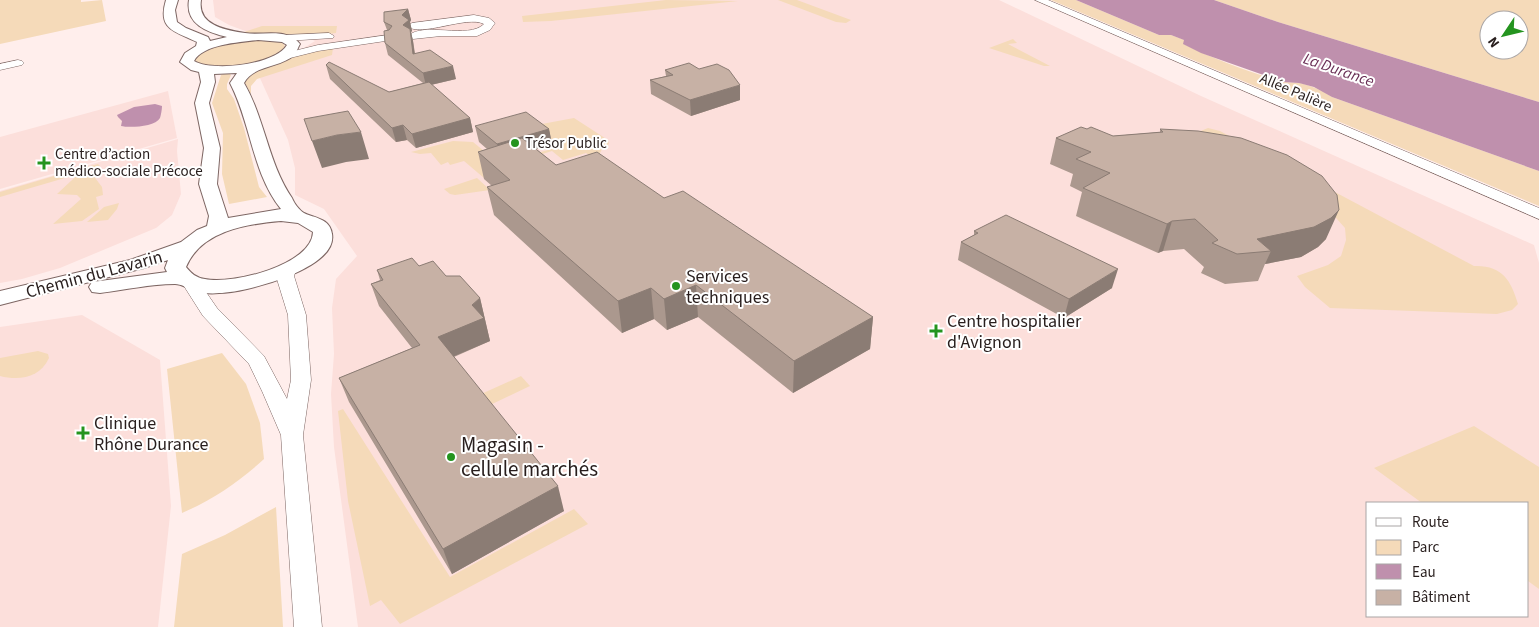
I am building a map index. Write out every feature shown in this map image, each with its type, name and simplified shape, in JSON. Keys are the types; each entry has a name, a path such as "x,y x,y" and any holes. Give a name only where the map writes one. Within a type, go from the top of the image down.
{"street":[{"path":"172,0 168,16 170,22 180,30 204,40 202,48"},
{"path":"195,0 194,9 200,22 218,31 246,37"},
{"name":"Allée Palière","path":"1040,0 1539,214"},
{"path":"412,31 447,28"},
{"path":"387,34 318,48 259,65 230,70 195,68 187,62 191,55 202,48 246,37 268,36 285,38 387,34"},
{"path":"282,57 294,48 294,44 285,38"},
{"path":"0,67 18,63"},
{"path":"259,65 240,77 237,83 246,99 271,179 286,206 295,215"},
{"path":"204,69 209,80 209,86 202,103 212,148 208,184 218,209 219,216 216,229"},
{"name":"Chemin du Lavarin","path":"295,215 315,222 321,228 323,235 321,243 314,252 287,270 260,280 225,286 206,286 185,280 0,300 137,264 186,247 216,229 257,217 295,215"},
{"path":"186,247 178,258 175,268 210,312 258,362 292,435"},
{"path":"287,270 285,276 297,315 301,380 292,435 308,627"}],"shaded area":[{"name":"Centre hospitalier d'Avignon","path":"213,0 999,0 1201,96 1534,245 1539,263 1539,627 358,627 334,447 331,394 334,354 332,308 336,279 357,256 324,209 295,195 295,168 288,140 259,76 315,41 298,33 248,32 215,17"},
{"name":"Centre d’action médico-sociale Précoce","path":"168,91 177,138 0,189 0,137"},
{"path":"178,139 177,151 181,194 172,215 156,228 60,268 0,283 0,191"},
{"name":"Clinique Rhône Durance","path":"82,315 160,360 171,506 158,627 0,627 0,327"}],"green space":[{"path":"0,0 81,0 81,2 102,0 106,21 0,44"},
{"path":"666,0 738,1 551,21 523,22 522,16"},
{"path":"778,0 797,0 851,20 846,23 836,22"},
{"path":"1051,0 1076,0 1159,35 1171,35 1185,40 1184,44 1231,65 1283,82 1309,85 1332,97 1539,171 1539,206"},
{"path":"1214,0 1539,0 1539,102 1278,22"},
{"path":"262,26 337,26 336,33 312,35 288,36 241,33"},
{"path":"256,39 277,41 284,44 285,47 279,54 269,59 242,66 214,67 195,61 197,56 216,46"},
{"path":"1013,39 1017,43 1008,44 1050,66 1044,66 989,48"},
{"path":"333,48 332,55 257,79 251,86 251,94 245,83 249,76 270,64"},
{"path":"228,72 231,75 227,89 234,99 244,128 259,187 267,197 229,204 222,174 223,133 212,103 221,75"},
{"path":"574,118 608,140 609,144 602,149 599,155 592,157 586,153 563,160 552,151 506,165 511,169 484,178 464,161 450,165 448,162 441,165 431,153 420,154 411,152 453,141 473,142 500,164 558,147 531,126"},
{"path":"1208,128 1220,131 1474,266 1484,266 1498,271 1508,281 1518,304 1512,310 1497,314 1330,308 1305,287 1297,276 1328,265 1341,256 1346,240 1345,228 1328,209 1159,148"},
{"path":"98,164 100,166 89,170 102,187 103,195 96,197 99,209 82,221 53,224 81,199 77,195 57,194 86,167"},
{"path":"81,168 75,175 0,197 0,192"},
{"path":"477,178 490,190 455,195 450,194 444,189"},
{"path":"119,203 117,209 108,220 87,222 104,207"},
{"path":"38,351 48,354 49,358 45,365 35,374 21,378 0,376 0,358"},
{"path":"222,353 246,384 260,423 264,459 225,490 182,513 167,369"},
{"path":"521,376 530,386 488,406 479,395"},
{"path":"343,409 450,577 574,509 588,524 400,624 381,600 370,606 348,501 338,411"},
{"path":"1474,426 1539,467 1539,589 1529,582 1529,502 1421,502 1374,468"},
{"path":"276,507 283,627 174,627 182,554 225,535"}],"water":[{"name":"La Durance","path":"1076,0 1214,0 1278,22 1539,102 1539,171 1332,97 1314,87 1299,83 1283,82 1201,53 1183,44 1184,40 1171,35 1159,35"},
{"path":"155,104 162,106 160,118 157,121 142,126 121,126 122,121 117,115 134,107"}],"building":[{"path":"408,9 402,15 409,20 403,25 410,29 413,54 430,50 453,66 423,73 385,43 384,31 389,30 392,26 384,22 384,12"},
{"path":"329,62 389,92 429,82 470,118 412,134 403,125 392,128 326,65"},
{"path":"689,63 699,69 717,64 729,70 740,85 690,100 650,80 673,75 665,70"},
{"path":"348,111 361,132 312,141 304,119"},
{"path":"526,112 549,129 497,144 475,126"},
{"path":"1081,127 1087,129 1091,127 1113,136 1163,132 1160,129 1198,131 1241,138 1287,155 1322,176 1337,195 1339,210 1331,218 1314,227 1257,239 1271,251 1237,254 1212,243 1218,240 1195,219 1172,221 1167,224 1083,188 1110,173 1076,159 1091,152 1056,138"},
{"name":"Services techniques","path":"522,138 556,165 597,152 664,198 683,191 873,317 794,361 696,285 664,299 651,288 618,301 487,187 510,180 478,152"},
{"path":"1006,215 1118,269 1069,299 961,242 978,233 974,231"},
{"name":"Magasin - cellule marchés","path":"412,258 419,266 433,261 446,276 460,276 480,298 472,305 484,318 438,337 558,486 443,549 339,378 420,345 371,284 383,280 377,270"}],"place":[{"name":"Trésor Public","path":"515,143"},
{"name":"Centre d’action médico-sociale Précoce","path":"44,163"},
{"name":"Services techniques","path":"676,286"},
{"name":"Centre hospitalier d'Avignon","path":"936,331"},
{"name":"Clinique Rhône Durance","path":"83,433"},
{"name":"Magasin - cellule marchés","path":"451,457"}]}
